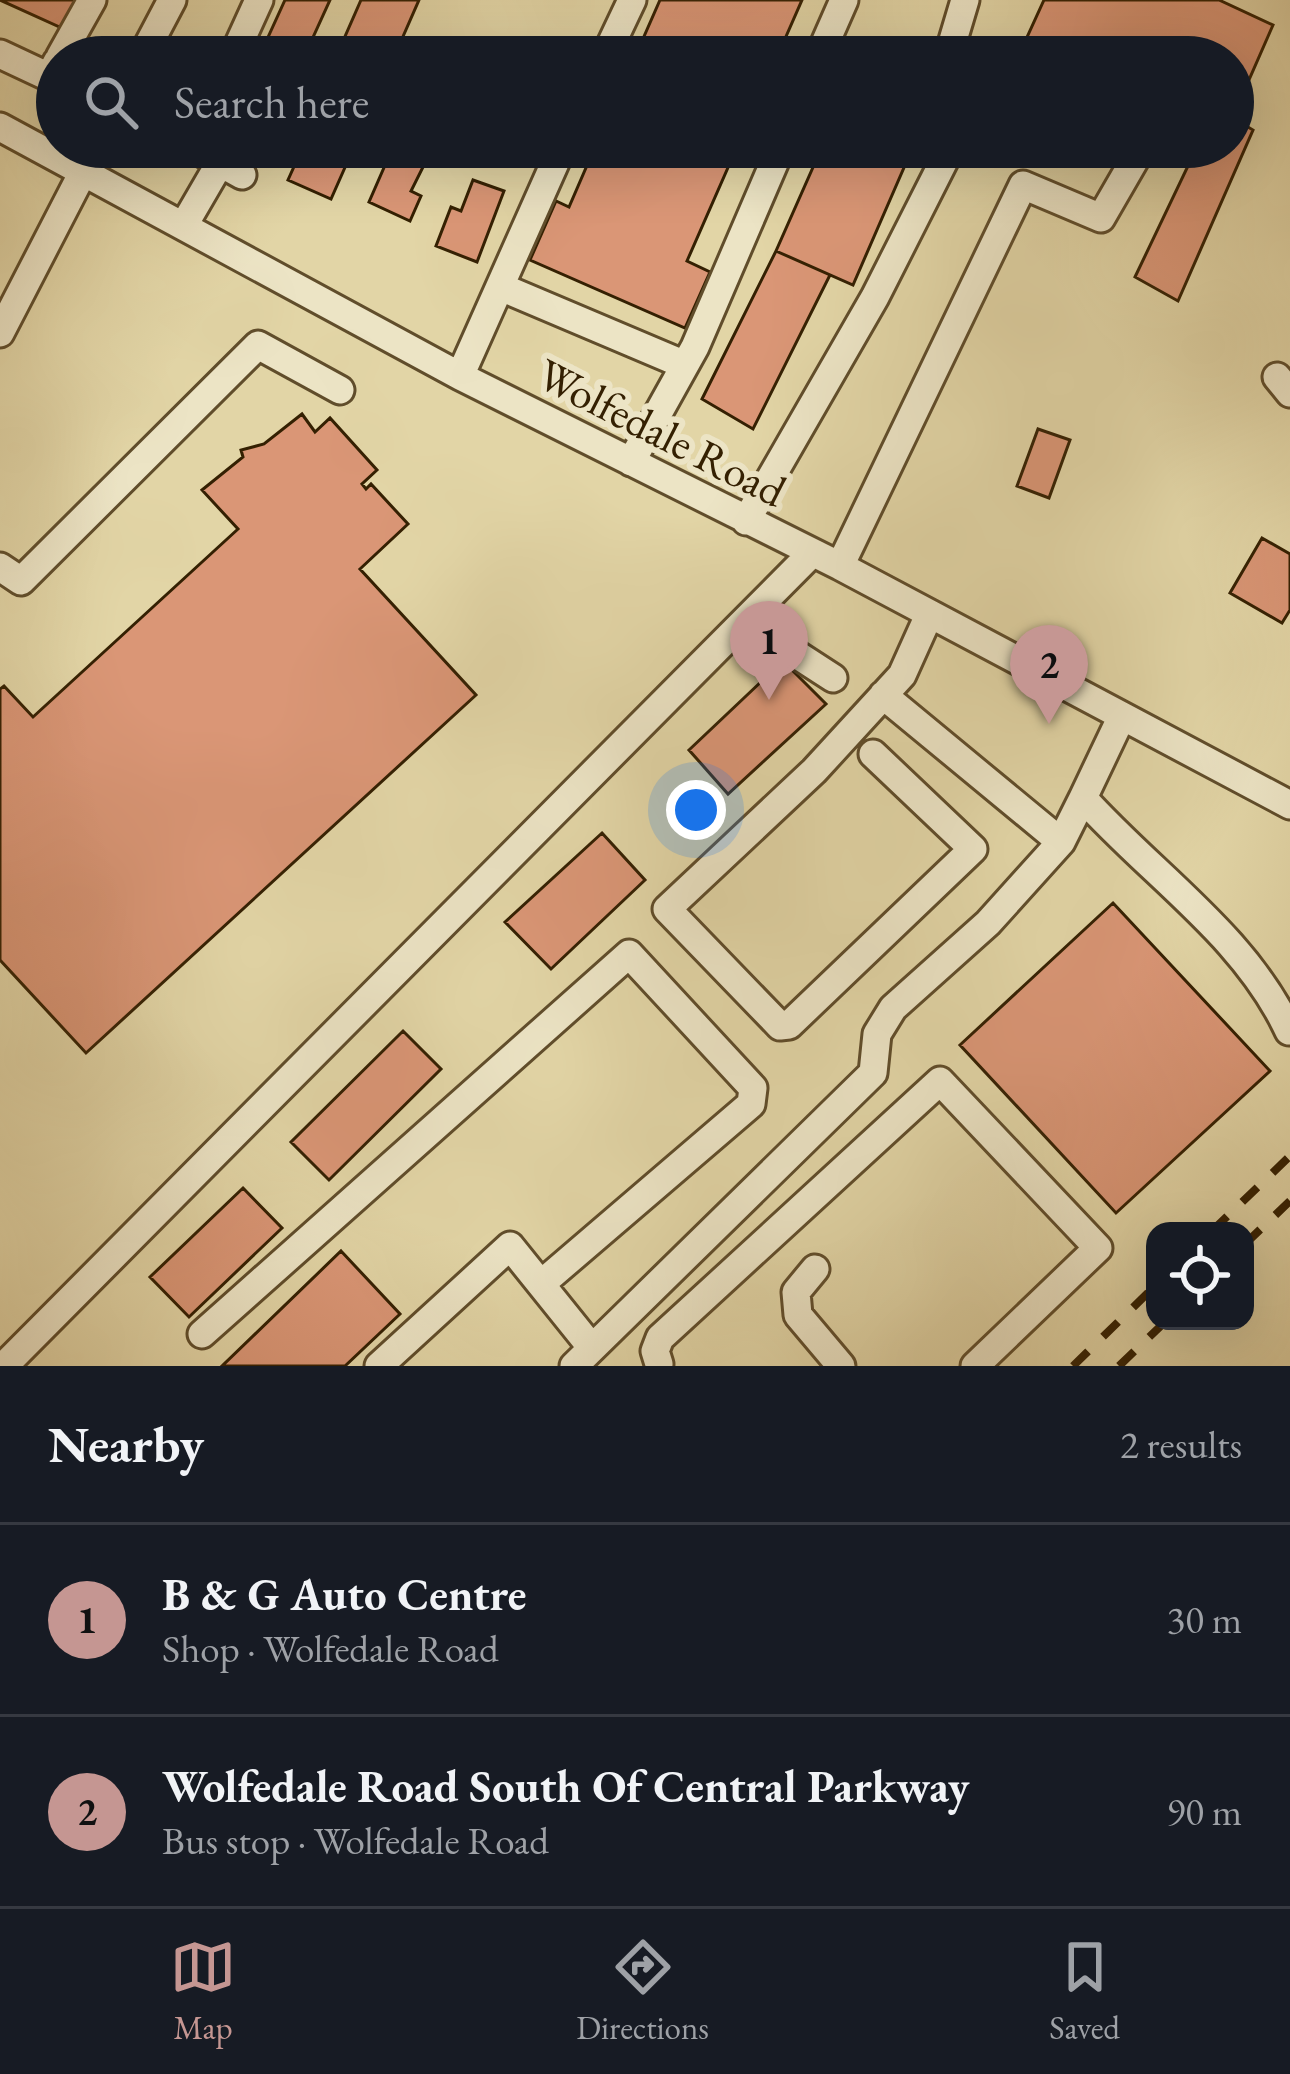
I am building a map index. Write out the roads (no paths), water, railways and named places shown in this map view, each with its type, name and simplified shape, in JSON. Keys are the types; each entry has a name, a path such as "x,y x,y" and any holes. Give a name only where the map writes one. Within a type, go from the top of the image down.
{"street":[{"path":"71,36 92,0"},
{"path":"153,36 172,0"},
{"path":"243,36 259,0"},
{"path":"615,36 632,0"},
{"path":"828,36 844,0"},
{"path":"954,36 965,0"},
{"path":"0,54 36,70"},
{"name":"Wolfedale Road","path":"0,127 36,140"},
{"path":"0,333 85,168"},
{"name":"Wolfedale Road","path":"103,168 184,225 460,376 840,566 1290,805"},
{"path":"184,225 229,168"},
{"path":"460,376 553,168"},
{"path":"631,462 686,365 772,168"},
{"path":"746,521 875,296 940,168"},
{"path":"840,566 1023,185 1102,218 1130,168"},
{"path":"502,288 686,365"},
{"path":"0,602 10,574 257,345 340,390"},
{"path":"4,1366 810,555"},
{"path":"873,754 973,849 789,1025 780,1026 667,909 814,771 902,675 929,615"},
{"path":"745,621 833,678"},
{"path":"884,695 1061,842"},
{"path":"379,1366 510,1246 541,1284 583,1357 873,1072 877,1034 892,1008 988,923 1061,842 1122,716"},
{"path":"1083,798 1150,870 1251,962 1289,1031"},
{"path":"202,1334 629,954 753,1088 751,1105 541,1284"},
{"path":"658,1365 655,1351 660,1338 940,1081 1098,1248 975,1366"},
{"path":"815,1269 796,1292 798,1315 841,1366"}],"railway":[{"path":"1221,1222 1290,1156"},
{"path":"1254,1235 1290,1201"},
{"path":"1073,1366 1146,1295"},
{"path":"1119,1366 1157,1330"}],"place":[{"name":"B & G Auto Centre","path":"769,700"},
{"name":"Wolfedale Road South Of Central Parkway","path":"1049,724"}]}
